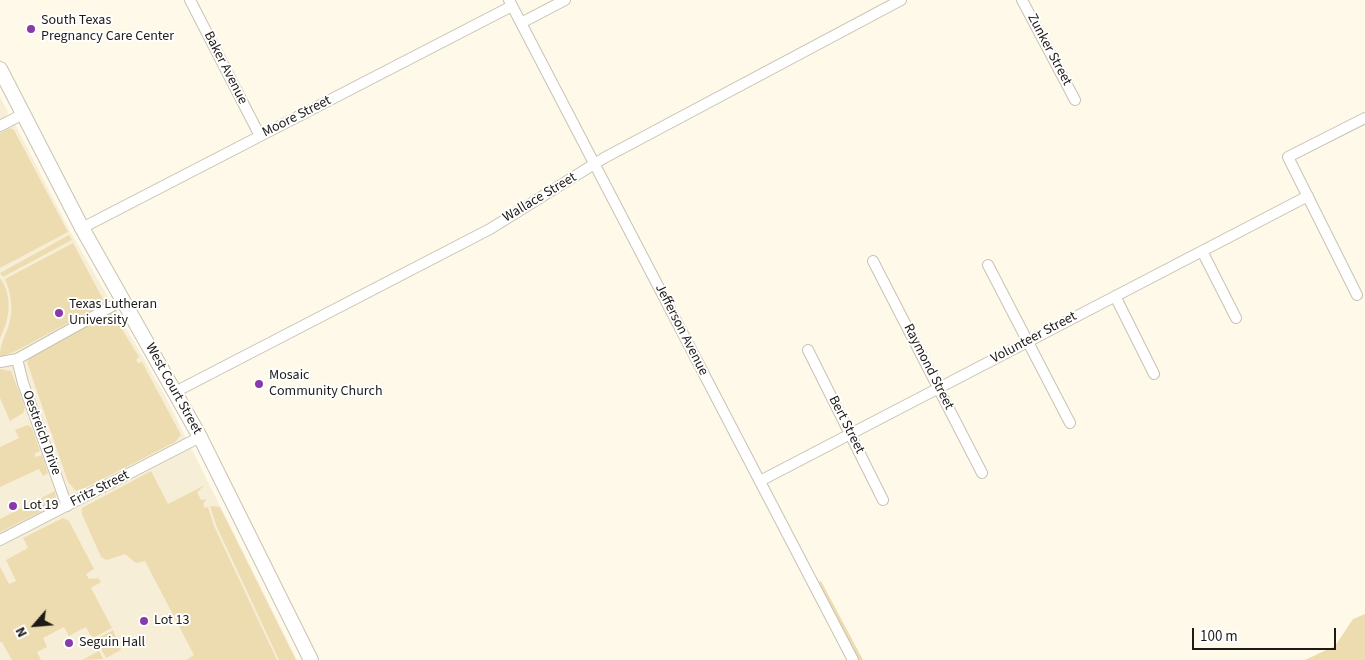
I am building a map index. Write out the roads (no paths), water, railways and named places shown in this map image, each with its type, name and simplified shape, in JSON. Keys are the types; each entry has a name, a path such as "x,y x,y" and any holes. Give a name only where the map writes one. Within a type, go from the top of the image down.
{"main road":[{"name":"West Court Street","path":"0,69 82,228 200,437 311,660"}],"street":[{"name":"Baker Avenue","path":"190,0 260,136"},
{"path":"521,23 565,0"},
{"name":"Wallace Street","path":"176,392 490,229 595,165 901,0"},
{"name":"Zunker Street","path":"1022,0 1075,100"},
{"name":"Moore Street","path":"82,228 510,3"},
{"name":"Jefferson Avenue","path":"510,3 853,660"},
{"path":"0,126 23,114"},
{"path":"1357,295 1288,157 1365,118"},
{"name":"Volunteer Street","path":"760,481 1308,196"},
{"path":"1202,251 1236,318"},
{"name":"Raymond Street","path":"873,262 982,473"},
{"path":"988,265 1070,423"},
{"path":"1115,296 1154,374"},
{"path":"0,362 17,359 123,300"},
{"name":"Bert Street","path":"808,350 883,500"},
{"name":"Oestreich Drive","path":"17,359 23,383 67,506"},
{"name":"Fritz Street","path":"0,540 200,437"}],"place":[{"name":"South Texas Pregnancy Care Center","path":"31,29"},
{"name":"Texas Lutheran University","path":"59,313"},
{"name":"Mosaic Community Church","path":"259,384"},
{"name":"Lot 19","path":"13,506"},
{"name":"Lot 13","path":"144,621"},
{"name":"Seguin Hall","path":"69,643"}]}
